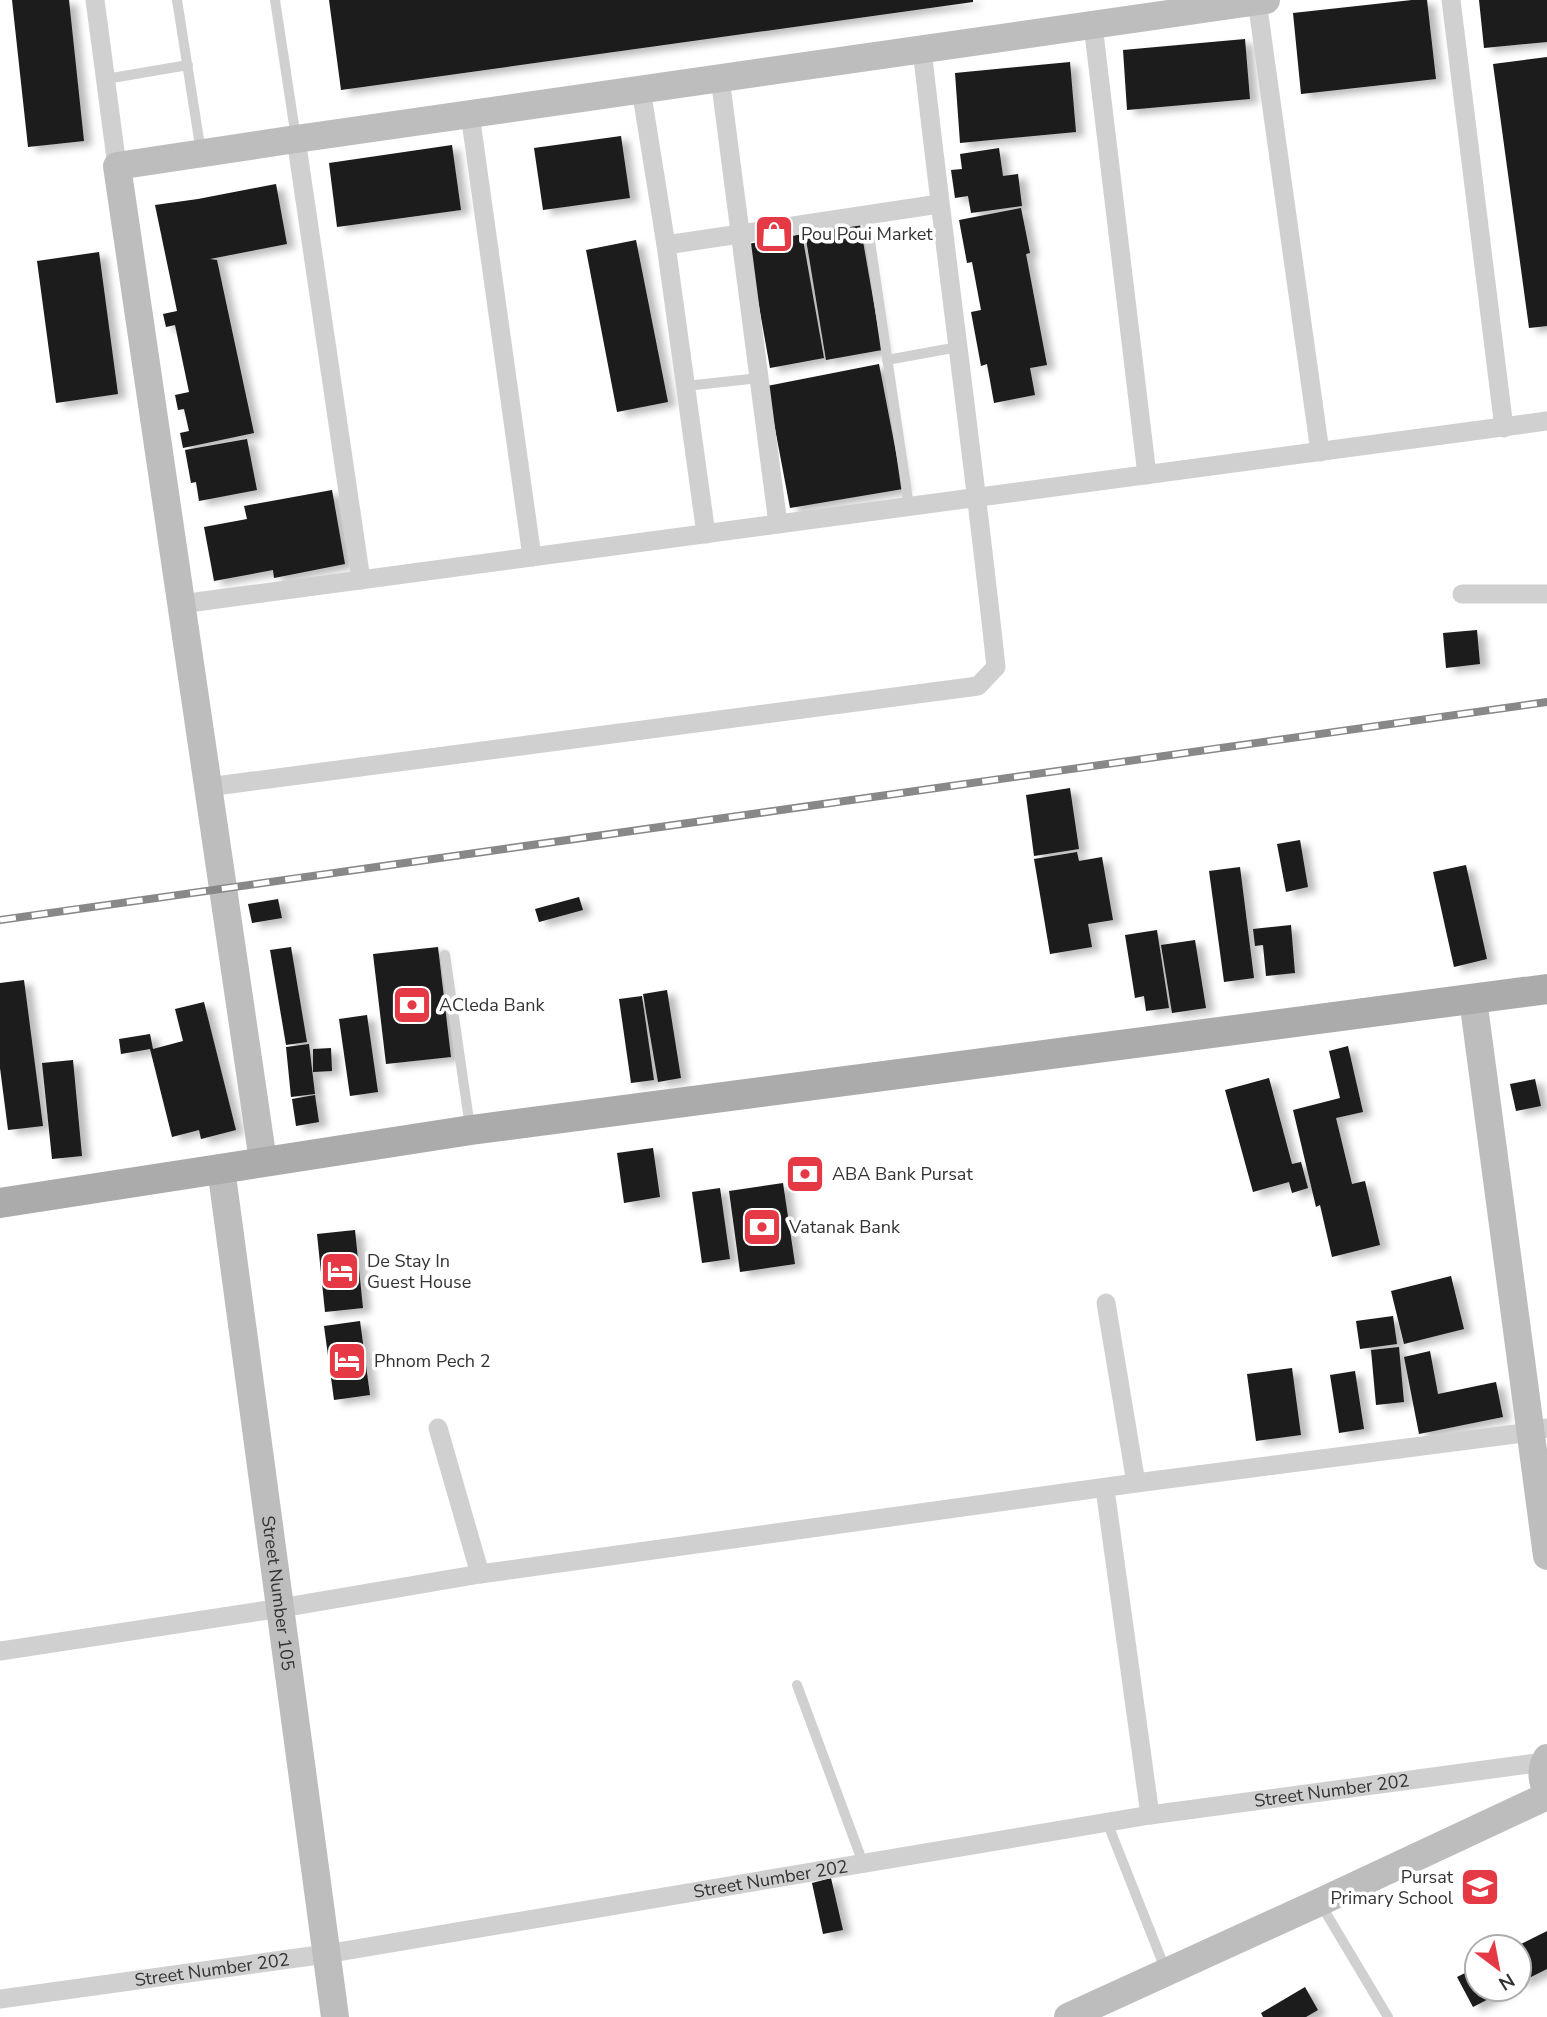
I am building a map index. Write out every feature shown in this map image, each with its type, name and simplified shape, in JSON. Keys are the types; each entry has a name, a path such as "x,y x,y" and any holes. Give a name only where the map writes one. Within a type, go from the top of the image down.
{"main road":[{"path":"0,1203 471,1130 1547,989"}],"street":[{"path":"95,0 263,1161"},
{"path":"1451,0 1504,428"},
{"path":"117,166 1261,1 1320,452"},
{"path":"1093,25 1147,475"},
{"path":"208,787 978,686 996,667 978,498 939,204 922,49"},
{"path":"720,78 778,524"},
{"path":"641,89 666,245 706,534"},
{"path":"470,114 532,557"},
{"path":"296,139 361,580"},
{"path":"666,245 939,204"},
{"path":"181,604 1547,421"},
{"path":"1462,594 1547,594"},
{"path":"1473,999 1539,1430 1547,1556"},
{"name":"Street Number 105","path":"221,1168 335,2017"},
{"path":"1106,1303 1136,1483"},
{"path":"438,1428 480,1574"},
{"path":"0,1651 480,1574 1539,1430"},
{"path":"1105,1489 1150,1815"},
{"path":"1068,2017 1320,1902 1547,1794 1542,1773 1546,1760"},
{"name":"Street Number 202","path":"0,1999 326,1954 1150,1815 1546,1760"}],"lane":[{"path":"177,0 202,153"},
{"path":"275,0 296,139"},
{"path":"106,79 188,65"},
{"path":"866,214 909,507"},
{"path":"887,360 958,347"},
{"path":"685,386 760,378"},
{"path":"445,955 471,1130"},
{"path":"797,1685 863,1863"},
{"path":"1107,1822 1167,1972"},
{"path":"1320,1902 1388,2017"}],"building":[{"path":"12,0 69,0 84,141 28,147"},
{"path":"329,0 973,0 973,2 341,90"},
{"path":"1427,0 1436,79 1301,94 1293,13"},
{"path":"1479,0 1547,0 1547,42 1484,48"},
{"path":"1245,39 1250,99 1127,110 1123,50"},
{"path":"1547,57 1547,326 1529,328 1493,64"},
{"path":"1070,62 1076,132 960,143 955,73"},
{"path":"621,136 630,198 543,210 534,148"},
{"path":"452,145 461,210 337,227 329,163"},
{"path":"999,148 1003,176 1018,174 1022,206 971,213 968,196 955,198 951,170 962,169 960,154"},
{"path":"276,184 287,244 210,259 217,260 254,433 183,448 180,433 189,431 184,409 178,410 175,395 189,392 175,325 166,327 163,314 177,311 155,205"},
{"path":"1021,208 1030,253 1026,254 1047,365 1030,368 1035,395 994,403 987,364 981,366 971,312 981,310 972,262 967,263 959,220"},
{"path":"860,224 882,350 826,360 805,233"},
{"path":"802,234 824,358 770,368 748,244"},
{"path":"636,240 668,402 617,412 586,250"},
{"path":"99,252 118,394 56,403 37,261"},
{"path":"879,364 903,489 790,508 767,386"},
{"path":"247,439 257,490 199,501 196,482 191,483 185,450"},
{"path":"332,490 345,564 274,578 273,570 214,581 204,527 247,519 244,506"},
{"path":"1477,630 1480,664 1446,668 1443,633"},
{"path":"1070,788 1079,849 1034,856 1026,795"},
{"path":"1300,840 1308,887 1286,892 1277,844"},
{"path":"1077,852 1079,861 1102,857 1113,920 1088,924 1092,947 1050,954 1034,859"},
{"path":"1466,865 1487,959 1454,967 1433,872"},
{"path":"1240,867 1254,978 1224,982 1209,871"},
{"path":"579,897 583,910 539,922 535,909"},
{"path":"278,899 282,918 252,923 248,904"},
{"path":"1291,925 1295,973 1266,976 1263,945 1255,946 1253,929"},
{"path":"1157,930 1169,1008 1146,1011 1144,996 1135,998 1125,935"},
{"path":"1195,940 1206,1008 1172,1013 1161,945"},
{"path":"291,947 307,1042 286,1045 270,950"},
{"name":"ACleda Bank","path":"438,947 451,1057 386,1064 373,954"},
{"path":"24,980 43,1126 8,1130 0,1068 0,983"},
{"path":"667,990 681,1078 658,1082 643,994"},
{"path":"642,996 654,1080 631,1083 619,999"},
{"path":"204,1002 236,1130 201,1139 199,1130 172,1137 150,1049 121,1054 119,1039 150,1034 153,1049 183,1041 175,1009"},
{"path":"367,1015 378,1092 350,1096 339,1019"},
{"path":"309,1044 315,1094 291,1097 286,1047"},
{"path":"1348,1046 1363,1112 1336,1118 1352,1184 1365,1181 1380,1245 1332,1257 1320,1205 1316,1207 1293,1110 1340,1098 1329,1051"},
{"path":"331,1048 332,1071 313,1072 313,1049"},
{"path":"73,1060 82,1156 52,1159 42,1063"},
{"path":"1269,1078 1292,1164 1301,1162 1308,1188 1292,1193 1289,1182 1253,1192 1225,1090"},
{"path":"1535,1079 1541,1106 1516,1111 1510,1084"},
{"path":"315,1095 319,1122 296,1126 292,1099"},
{"path":"653,1148 660,1197 624,1203 617,1153"},
{"name":"Vatanak Bank","path":"783,1183 795,1264 740,1272 729,1191"},
{"path":"720,1188 730,1259 702,1263 692,1192"},
{"name":"De Stay In Guest House","path":"355,1230 363,1308 325,1312 317,1234"},
{"path":"1451,1276 1464,1329 1404,1344 1391,1291"},
{"path":"1393,1316 1397,1344 1360,1349 1356,1321"},
{"name":"Phnom Pech 2","path":"360,1321 370,1395 334,1400 324,1326"},
{"path":"1399,1347 1404,1402 1376,1405 1371,1350"},
{"path":"1430,1351 1438,1394 1496,1382 1503,1417 1419,1434 1404,1357"},
{"path":"1292,1368 1301,1435 1256,1441 1247,1374"},
{"path":"1355,1371 1364,1429 1339,1433 1330,1375"},
{"path":"831,1878 843,1930 823,1934 812,1883"},
{"path":"1547,1931 1547,1969 1533,1976 1533,1938"},
{"path":"1463,1974 1463,1988 1457,1977"},
{"path":"1305,1987 1318,2010 1306,2017 1263,2017 1261,2013"}],"railway":[{"path":"0,920 1547,702"}],"place":[{"name":"Pou Poui Market","path":"774,234"},
{"name":"ACleda Bank","path":"412,1005"},
{"name":"ABA Bank Pursat","path":"805,1174"},
{"name":"Vatanak Bank","path":"762,1227"},
{"name":"De Stay In Guest House","path":"340,1271"},
{"name":"Phnom Pech 2","path":"347,1361"},
{"name":"Pursat Primary School","path":"1480,1887"}]}
